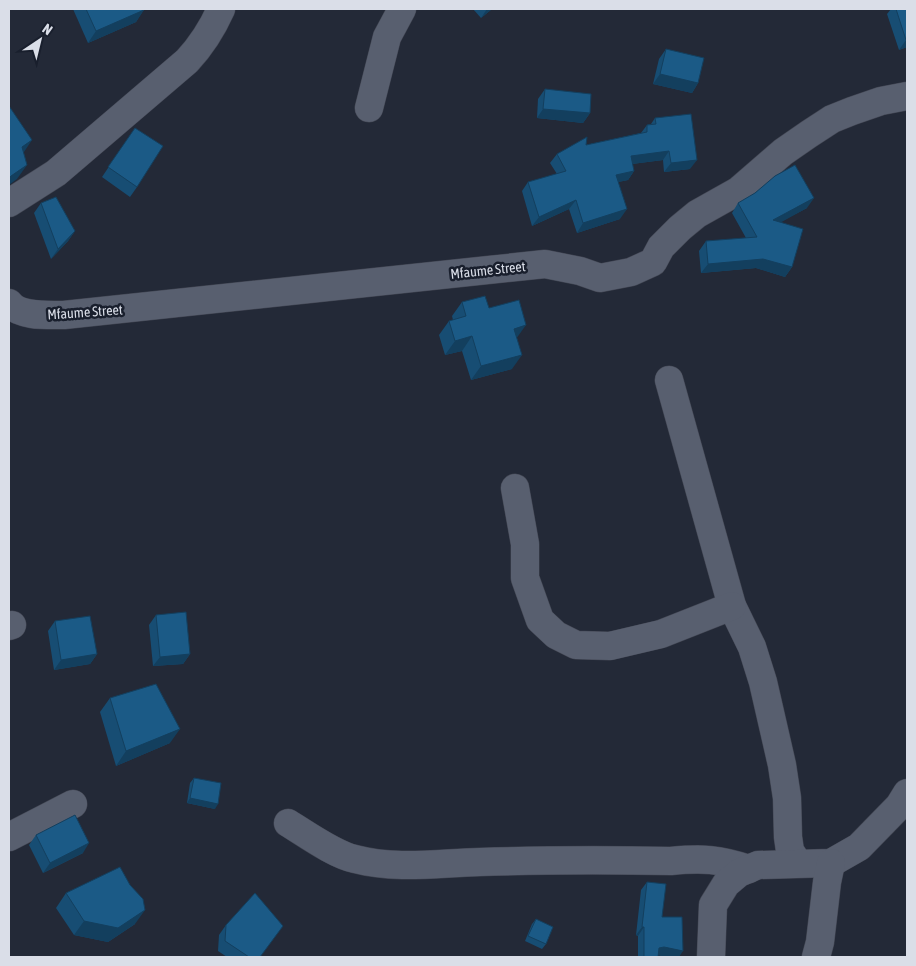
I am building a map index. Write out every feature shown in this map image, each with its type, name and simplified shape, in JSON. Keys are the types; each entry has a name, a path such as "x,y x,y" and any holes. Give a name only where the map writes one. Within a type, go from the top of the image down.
{"street":[{"path":"9,203 56,173 187,61 202,45 221,9"},
{"path":"369,108 387,37 402,9"},
{"name":"Mfaume Street","path":"10,305 35,315 64,315 545,264 600,278 631,272 653,262 661,247 697,214 738,191 783,152 832,119 881,101 907,96"},
{"path":"670,380 732,606 752,647 763,682 782,765 787,798 790,852 798,863"},
{"path":"515,488 525,544 525,578 540,620 556,635 576,645 610,646 661,634 732,606"},
{"path":"711,957 713,904 726,884 739,873 758,865 831,863 859,847 899,806 907,793"},
{"path":"9,837 73,804"},
{"path":"288,823 320,843 353,859 386,865 415,866 480,862 671,861 701,859 721,860 750,869"},
{"path":"816,957 820,942 831,863"}],"building":[{"path":"86,9 144,9 144,10 96,31"},
{"path":"896,9 907,9 907,40 906,40"},
{"path":"666,49 704,58 698,83 660,74"},
{"path":"545,89 591,94 590,113 543,109"},
{"path":"9,106 32,140 22,147 27,165 9,178"},
{"path":"691,114 697,160 671,163 669,151 631,156 634,171 616,175 627,209 583,223 576,200 539,217 528,182 566,171 557,154 587,137 586,145 647,132 647,125 656,124 655,118"},
{"path":"135,128 163,146 137,187 108,167"},
{"path":"795,165 814,198 773,220 803,229 792,267 763,259 708,264 706,241 757,237 738,203 755,193 775,176"},
{"path":"56,197 75,231 58,249 41,203"},
{"path":"485,296 489,308 519,300 526,325 514,329 522,355 481,366 472,336 455,341 449,321 466,316 462,302"},
{"path":"186,612 190,654 160,657 156,615"},
{"path":"90,616 97,654 61,660 55,621"},
{"path":"156,684 180,729 126,751 110,698"},
{"path":"194,778 221,783 218,804 190,798"},
{"path":"75,815 89,843 50,863 36,835"},
{"path":"120,867 130,885 143,899 145,910 118,928 84,921 66,893"},
{"path":"647,882 666,884 662,917 682,917 683,951 664,947 659,948 658,957 644,957 644,927 642,927"},
{"path":"255,893 283,926 260,957 249,957 225,941 226,925"},
{"path":"536,919 553,927 546,944 528,936"}]}
